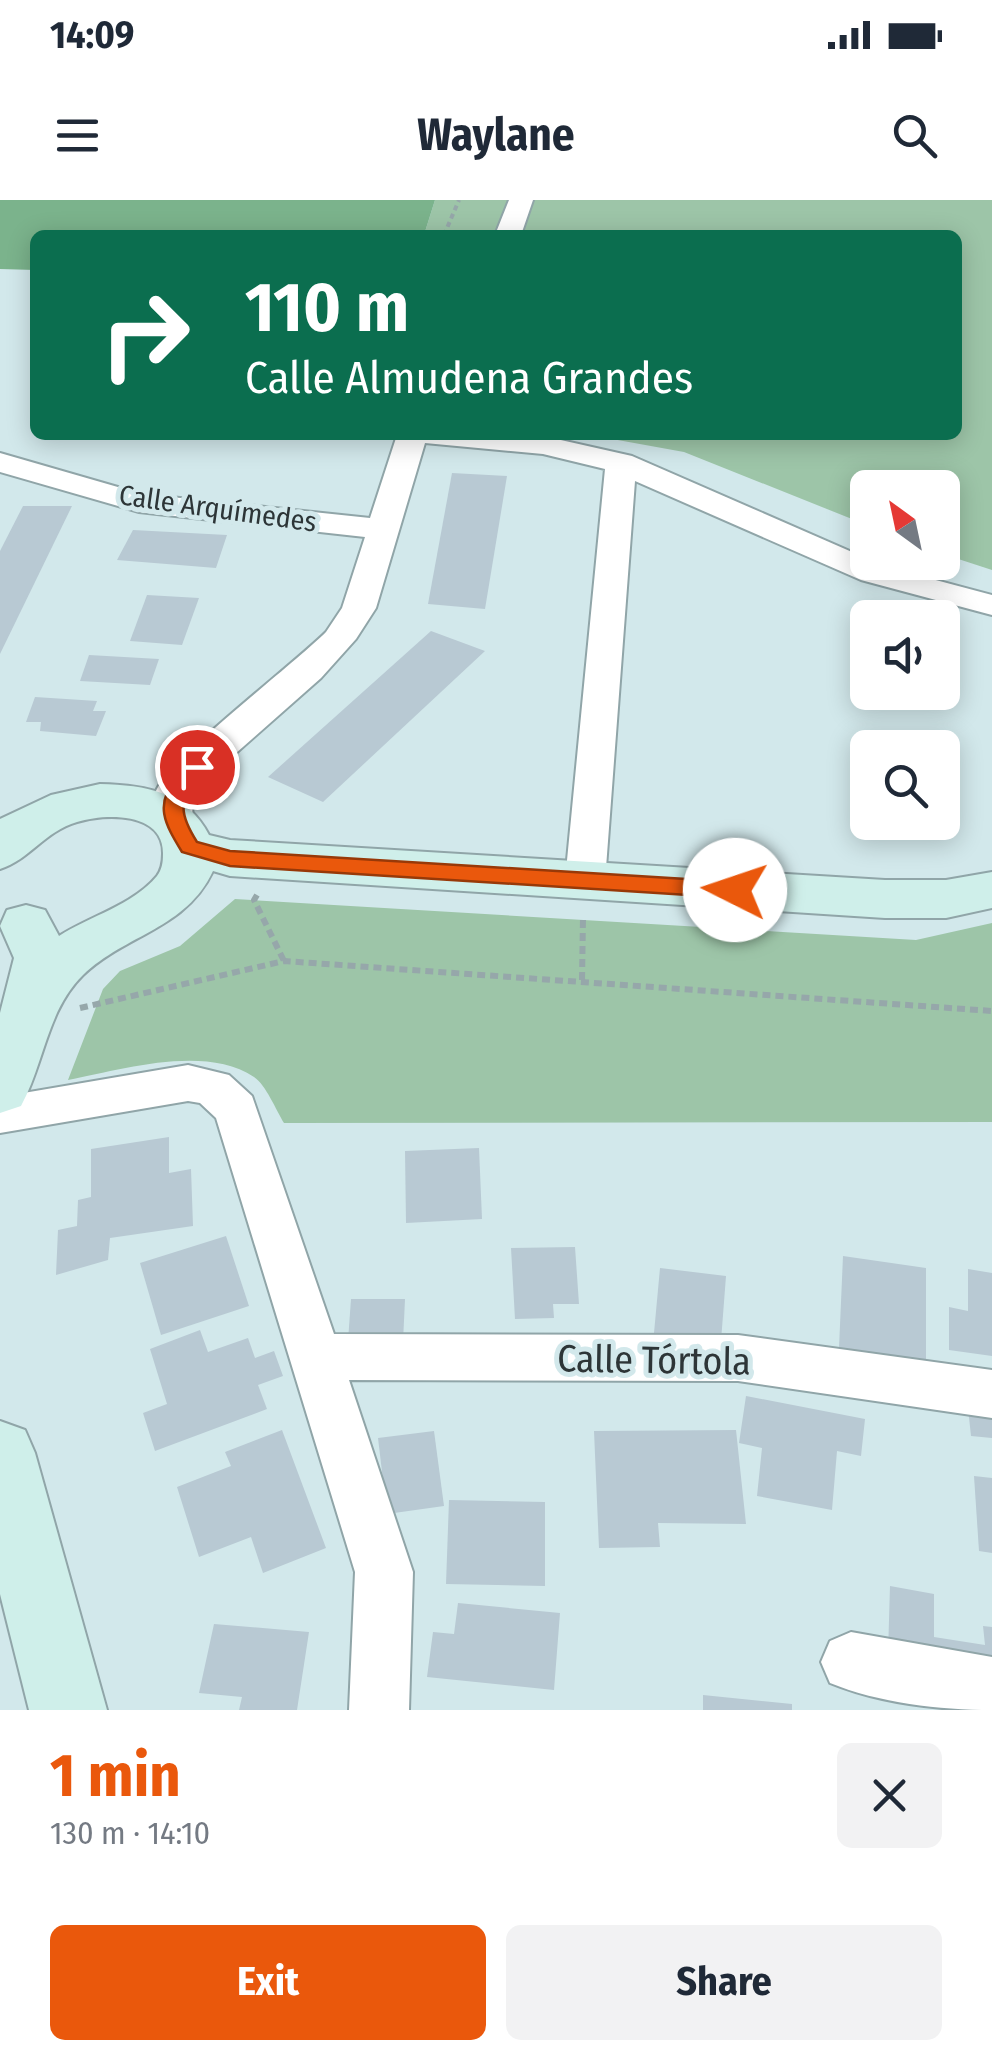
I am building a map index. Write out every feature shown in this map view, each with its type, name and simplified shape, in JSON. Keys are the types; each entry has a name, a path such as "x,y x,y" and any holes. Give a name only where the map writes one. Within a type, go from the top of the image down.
{"street":[{"path":"510,230 521,200"},
{"path":"33,1003 66,959 111,928 148,914 180,852 174,793 197,767 339,639 359,608 410,440"},
{"path":"480,440 542,446 621,463 802,546 873,572 992,604"},
{"path":"585,880 621,463"},
{"name":"Calle Arquímedes","path":"3,469 139,503 380,529"},
{"path":"122,800 158,790 197,767"},
{"path":"9,835 58,807 91,800 122,800 150,807 180,852 227,870 277,861 885,899 946,899 992,890"},
{"path":"13,913 60,933 111,928"},
{"path":"0,1090 33,1003 42,958 13,913"},
{"path":"0,1116 188,1083 213,1086 236,1109 384,1572 378,1710"},
{"name":"Calle Tórtola","path":"314,1357 738,1358 992,1394"},
{"path":"0,1452 68,1710"},
{"path":"852,1662 992,1687"}],"path":[{"path":"446,230 459,200"},
{"path":"277,861 254,900 284,961"},
{"path":"582,980 585,880"},
{"path":"33,1003 95,1006 284,961 992,1011"}],"green space":[{"path":"0,200 435,200 426,230 30,230 30,270 0,269"},
{"path":"435,200 992,200 992,570 960,560 960,470 850,470 850,518 684,452 618,440 962,440 962,230 426,230"},
{"path":"235,899 916,940 992,923 992,1122 284,1123 254,1077 211,1062 162,1062 68,1080 103,989 120,971 180,946"}],"building":[{"path":"452,473 507,476 485,609 428,604"},
{"path":"23,506 72,506 0,654 0,551"},
{"path":"133,530 227,535 216,568 117,560"},
{"path":"147,595 199,598 182,645 130,641"},
{"path":"431,631 485,651 323,802 268,777"},
{"path":"89,655 159,659 150,685 80,681"},
{"path":"35,697 97,701 93,711 106,711 96,736 40,731 41,722 26,722"},
{"path":"169,1137 169,1173 191,1169 193,1226 110,1238 108,1260 56,1275 58,1230 77,1226 78,1200 91,1197 91,1149"},
{"path":"479,1148 482,1219 406,1223 405,1151"},
{"path":"226,1236 249,1306 161,1335 140,1263"},
{"path":"575,1247 579,1304 553,1304 554,1318 515,1319 511,1248"},
{"path":"843,1256 926,1268 926,1362 839,1348"},
{"path":"660,1268 726,1276 721,1341 654,1333"},
{"path":"968,1269 992,1273 992,1356 949,1350 949,1307 968,1311"},
{"path":"351,1299 405,1299 403,1342 348,1341"},
{"path":"200,1330 208,1352 248,1338 255,1358 274,1351 283,1376 258,1385 267,1409 155,1451 143,1413 167,1404 150,1349"},
{"path":"746,1396 865,1419 861,1456 837,1451 832,1510 757,1496 762,1448 739,1443"},
{"path":"968,1408 992,1411 992,1438 971,1436"},
{"path":"282,1430 326,1548 263,1573 251,1537 199,1557 177,1487 231,1466 225,1452"},
{"path":"736,1430 746,1524 658,1523 660,1547 599,1548 594,1431"},
{"path":"434,1431 444,1506 387,1514 378,1438"},
{"path":"974,1476 992,1478 992,1553 979,1551"},
{"path":"449,1500 545,1502 545,1586 446,1584"},
{"path":"890,1586 934,1594 934,1637 985,1645 983,1626 992,1627 992,1672 888,1654"},
{"path":"458,1603 560,1613 554,1690 427,1677 433,1632 454,1634"},
{"path":"214,1624 309,1632 297,1710 239,1710 242,1697 199,1693"},
{"path":"703,1695 792,1704 792,1710 703,1710"}],"route":[{"path":"197,767 174,793 172,819 184,832 190,847 230,858 735,890"}]}
